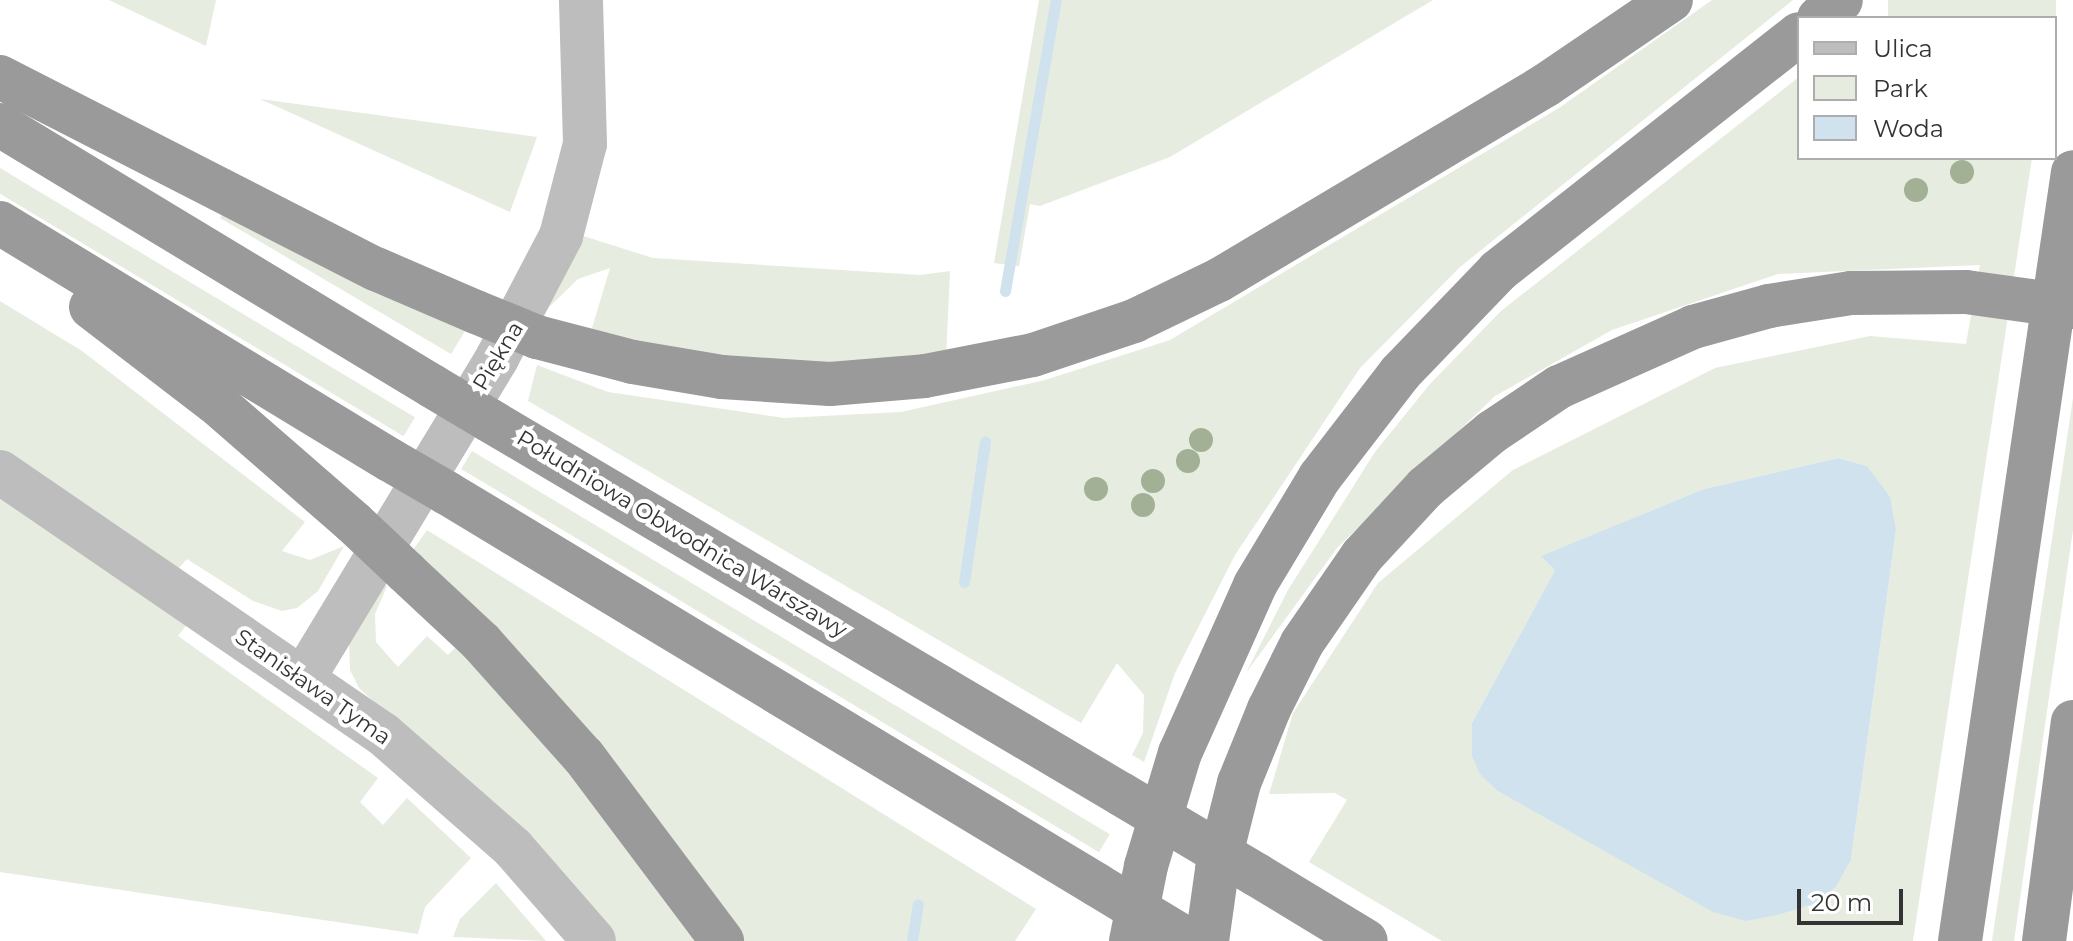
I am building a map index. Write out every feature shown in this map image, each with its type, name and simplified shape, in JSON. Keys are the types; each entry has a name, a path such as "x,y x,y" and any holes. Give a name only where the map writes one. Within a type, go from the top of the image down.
{"highway":[{"path":"0,77 376,269 537,337 633,362 722,377 830,384 925,376 1033,355 1134,321 1219,280 1546,85 1671,0"},
{"path":"1821,16 1841,0"},
{"path":"1131,941 1146,866 1196,713 1255,585 1320,477 1400,373 1498,271 1797,36"},
{"name":"Południowa Obwodnica Warszawy","path":"0,125 432,386 1366,941"},
{"path":"1960,941 2073,172"},
{"path":"0,223 1190,941"},
{"path":"0,238 215,402 353,522 481,642 584,757 722,941"},
{"path":"1207,941 1217,870 1239,783 1269,709 1302,643 1362,556 1426,487 1492,432 1559,387 1693,327 1769,306 1851,293 1966,292 2073,307"},
{"path":"2044,941 2073,722"}],"street":[{"name":"Piękna","path":"304,677 497,358 561,236 585,144 581,0"},
{"name":"Stanisława Tyma","path":"0,472 304,677 457,797 513,848 594,941"}],"green space":[{"path":"109,0 216,0 206,46"},
{"path":"1039,0 1433,0 1170,157 1040,206 1030,204 1019,266 994,263"},
{"path":"1712,0 1793,0 1460,267 1360,368 1235,555 1175,673 1144,762 1132,755 1143,733 1144,695 1117,663 1081,723 528,401 537,365 608,392 784,418 901,412 1045,380 1170,340 1559,108"},
{"path":"1888,0 2056,0 2056,16 1888,16"},
{"path":"1797,79 1797,160 2032,160 1913,941 1442,941 1309,862 1347,800 1335,793 1269,794 1293,713 1378,583 1513,470 1715,368 1870,336 1966,344 1980,265 1778,274 1612,330 1495,396 1337,548 1246,673 1288,590 1375,452 1430,384 1501,311","holes":["1838,458 1867,466 1896,530 1851,860 1836,887 1816,903 1746,921 1496,790 1481,774 1472,755 1472,723 1555,570 1542,556 1704,489"]},
{"path":"260,99 537,137 510,212"},
{"path":"0,168 415,417 404,436 0,194"},
{"path":"226,208 465,331 451,354 220,218"},
{"path":"577,234 653,258 920,275 950,271 946,358 750,367 589,338 610,268 578,279 544,312"},
{"path":"0,301 82,351 305,522 282,551 310,560 344,546 318,591 297,608 282,611 253,601 187,559 176,571 0,451"},
{"path":"2073,398 2073,530 2014,941 1992,941"},
{"path":"472,451 1110,834 1099,852 461,469"},
{"path":"0,496 187,624 178,636 378,778 360,802 383,825 407,798 471,858 425,907 418,934 0,872"},
{"path":"427,530 1036,909 1015,941 744,941 708,889 410,554"},
{"path":"381,581 387,586 375,614 376,642 398,667 427,636 448,655 458,645 627,838 699,941 616,941 570,883 359,688 350,670 349,640"},
{"path":"496,883 546,941 453,937 460,919"}],"water":[{"path":"1838,458 1867,466 1890,497 1896,530 1851,860 1836,887 1816,903 1777,915 1746,921 1713,912 1496,790 1480,774 1472,756 1472,723 1555,570 1541,556 1704,489"}],"waterway":[{"path":"1005,291 1056,0"},
{"path":"964,582 985,442"},
{"path":"912,941 918,904"}]}
